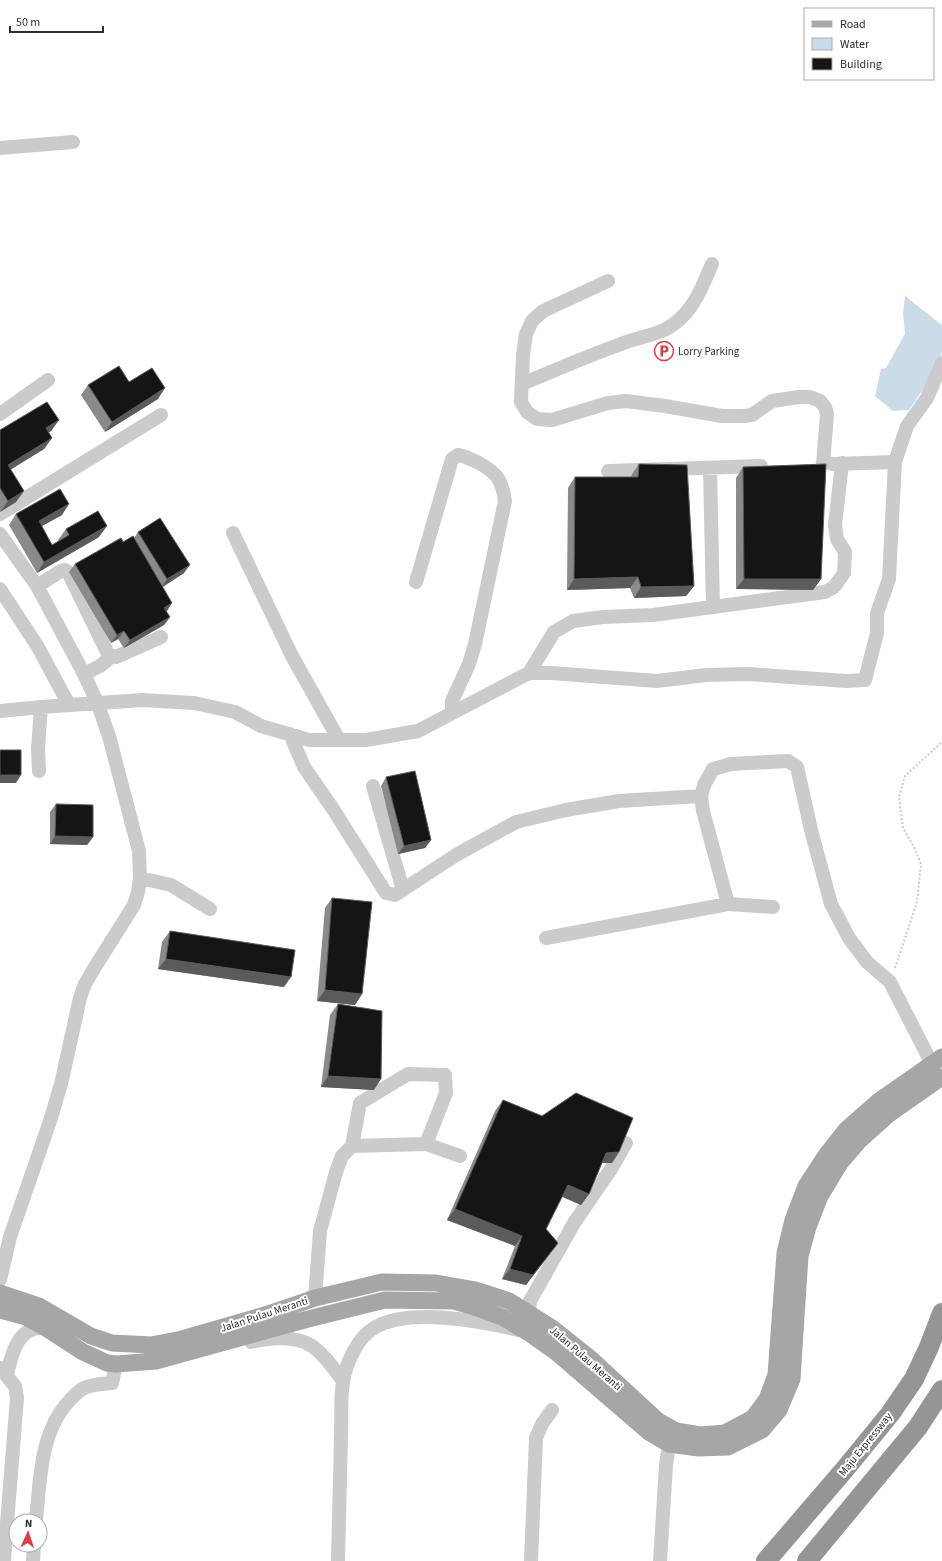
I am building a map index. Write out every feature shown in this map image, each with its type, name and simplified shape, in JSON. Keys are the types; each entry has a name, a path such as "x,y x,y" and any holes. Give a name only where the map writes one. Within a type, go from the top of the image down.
{"highway":[{"name":"Maju Expressway","path":"766,1561 890,1414 914,1379 930,1347 942,1312"},
{"path":"807,1561 918,1427 942,1390"}],"main road":[{"name":"Jalan Pulau Meranti","path":"0,1293 39,1306 98,1339 112,1343 151,1345 182,1339 268,1314 315,1298 382,1282 436,1283 476,1290 509,1301 529,1312 552,1328 592,1360 658,1420 676,1431 700,1435 725,1433 753,1418 767,1399 776,1375 785,1253 793,1220 806,1186 827,1154 846,1130 879,1101 937,1061"},
{"name":"Jalan Pulau Meranti","path":"0,1310 26,1317 83,1352 108,1363 116,1364 156,1361 308,1319 385,1300 454,1301 502,1317 530,1333 580,1372 650,1433 670,1444 699,1448 728,1447 762,1430 779,1410 792,1379 800,1256 808,1227 820,1196 840,1163 859,1141 889,1114 942,1077"}],"street":[{"path":"0,148 73,142"},
{"path":"522,384 624,343 657,334 668,328 681,318 694,303 712,264"},
{"path":"608,281 543,311 532,321 526,334 523,355 521,402 527,412 537,419 552,420 608,402 626,401 722,416 744,416 752,415 772,401 810,397 826,407 827,414 823,464"},
{"path":"0,711 41,706 142,700 194,703 235,712 261,726 309,740 366,740 418,731 529,673 551,673 658,681 706,675 749,674 865,680 869,670 878,632 878,613 889,579 895,462 907,426 927,398 942,363"},
{"path":"0,414 48,380"},
{"path":"0,514 161,415"},
{"path":"416,582 452,459 458,455 465,456 492,470 499,480 504,493 505,501 475,644 469,664 452,701 452,714"},
{"path":"808,465 895,462"},
{"path":"529,673 554,632 573,621 603,617 653,615 825,592 834,587 844,573 845,552 837,539 835,525 842,463"},
{"path":"608,470 778,466"},
{"path":"710,468 713,607"},
{"path":"233,533 292,656 339,740"},
{"path":"0,534 37,586 84,674 97,702 109,736 139,851 140,878 134,906 95,967 80,998 61,1084 33,1175 10,1237 0,1280"},
{"path":"37,586 61,571 64,570 68,572 108,654 112,656"},
{"path":"0,589 38,647 69,705"},
{"path":"84,674 100,666 112,656 116,656 161,637"},
{"path":"39,771 38,742 41,706"},
{"path":"290,734 304,767 333,809 386,893 395,895 456,855 516,822 566,810 620,801 701,796"},
{"path":"728,904 703,812 701,796 704,785 713,769 731,764 788,761 797,767 812,834 831,904 849,938 867,962 890,982 937,1061"},
{"path":"373,786 403,890"},
{"path":"140,878 171,884 210,909"},
{"path":"546,938 728,904 773,907"},
{"path":"315,1298 320,1231 336,1172 342,1156 352,1146 360,1103 408,1074 445,1075 446,1093 426,1144"},
{"path":"529,1312 530,1301 574,1223 611,1169 626,1143"},
{"path":"352,1146 426,1144 460,1156"},
{"path":"338,1561 343,1381 353,1351 360,1340 374,1328 393,1320 418,1318 453,1318 494,1324 530,1333"},
{"path":"4,1561 17,1398 14,1386 3,1371 22,1337 33,1329 46,1328"},
{"path":"201,1349 237,1345 269,1338 295,1340 311,1346 325,1358 343,1381"},
{"path":"37,1513 43,1459 49,1431 60,1410 84,1388 112,1383 116,1364"},
{"path":"531,1561 536,1438 542,1424 552,1410"},
{"path":"660,1561 666,1465 670,1444"}],"path":[{"path":"890,982 917,902 921,864 914,847 903,828 899,797 904,776 942,742"}],"water":[{"path":"905,296 942,325 942,352 933,375 909,410 893,411 875,396 881,369 886,368 905,334 903,314"}],"building":[{"path":"119,366 129,382 152,368 165,388 112,422 88,385"},
{"path":"47,402 59,420 46,428 52,438 8,465 24,491 8,501 0,488 0,430"},
{"path":"639,464 687,465 694,586 641,587 638,577 574,579 575,477 638,477"},
{"path":"826,464 821,579 744,579 743,467"},
{"path":"60,489 69,504 39,521 52,545 69,535 66,529 98,511 107,526 44,562 16,514"},
{"path":"160,518 190,565 167,579 138,532"},
{"path":"133,536 172,603 164,608 170,617 130,640 124,631 117,635 75,564 121,538 123,542"},
{"path":"0,750 21,750 21,775 0,775"},
{"path":"415,771 431,840 404,846 386,777"},
{"path":"56,804 93,805 93,837 55,836"},
{"path":"332,898 372,902 362,994 325,990"},
{"path":"170,931 295,950 291,977 166,959"},
{"path":"338,1004 382,1011 381,1079 328,1076"},
{"path":"576,1093 633,1118 619,1152 606,1153 589,1194 568,1185 546,1229 558,1243 533,1275 510,1269 522,1236 455,1209 503,1100 542,1116"}],"place":[{"name":"Lorry Parking","path":"664,351"}]}
